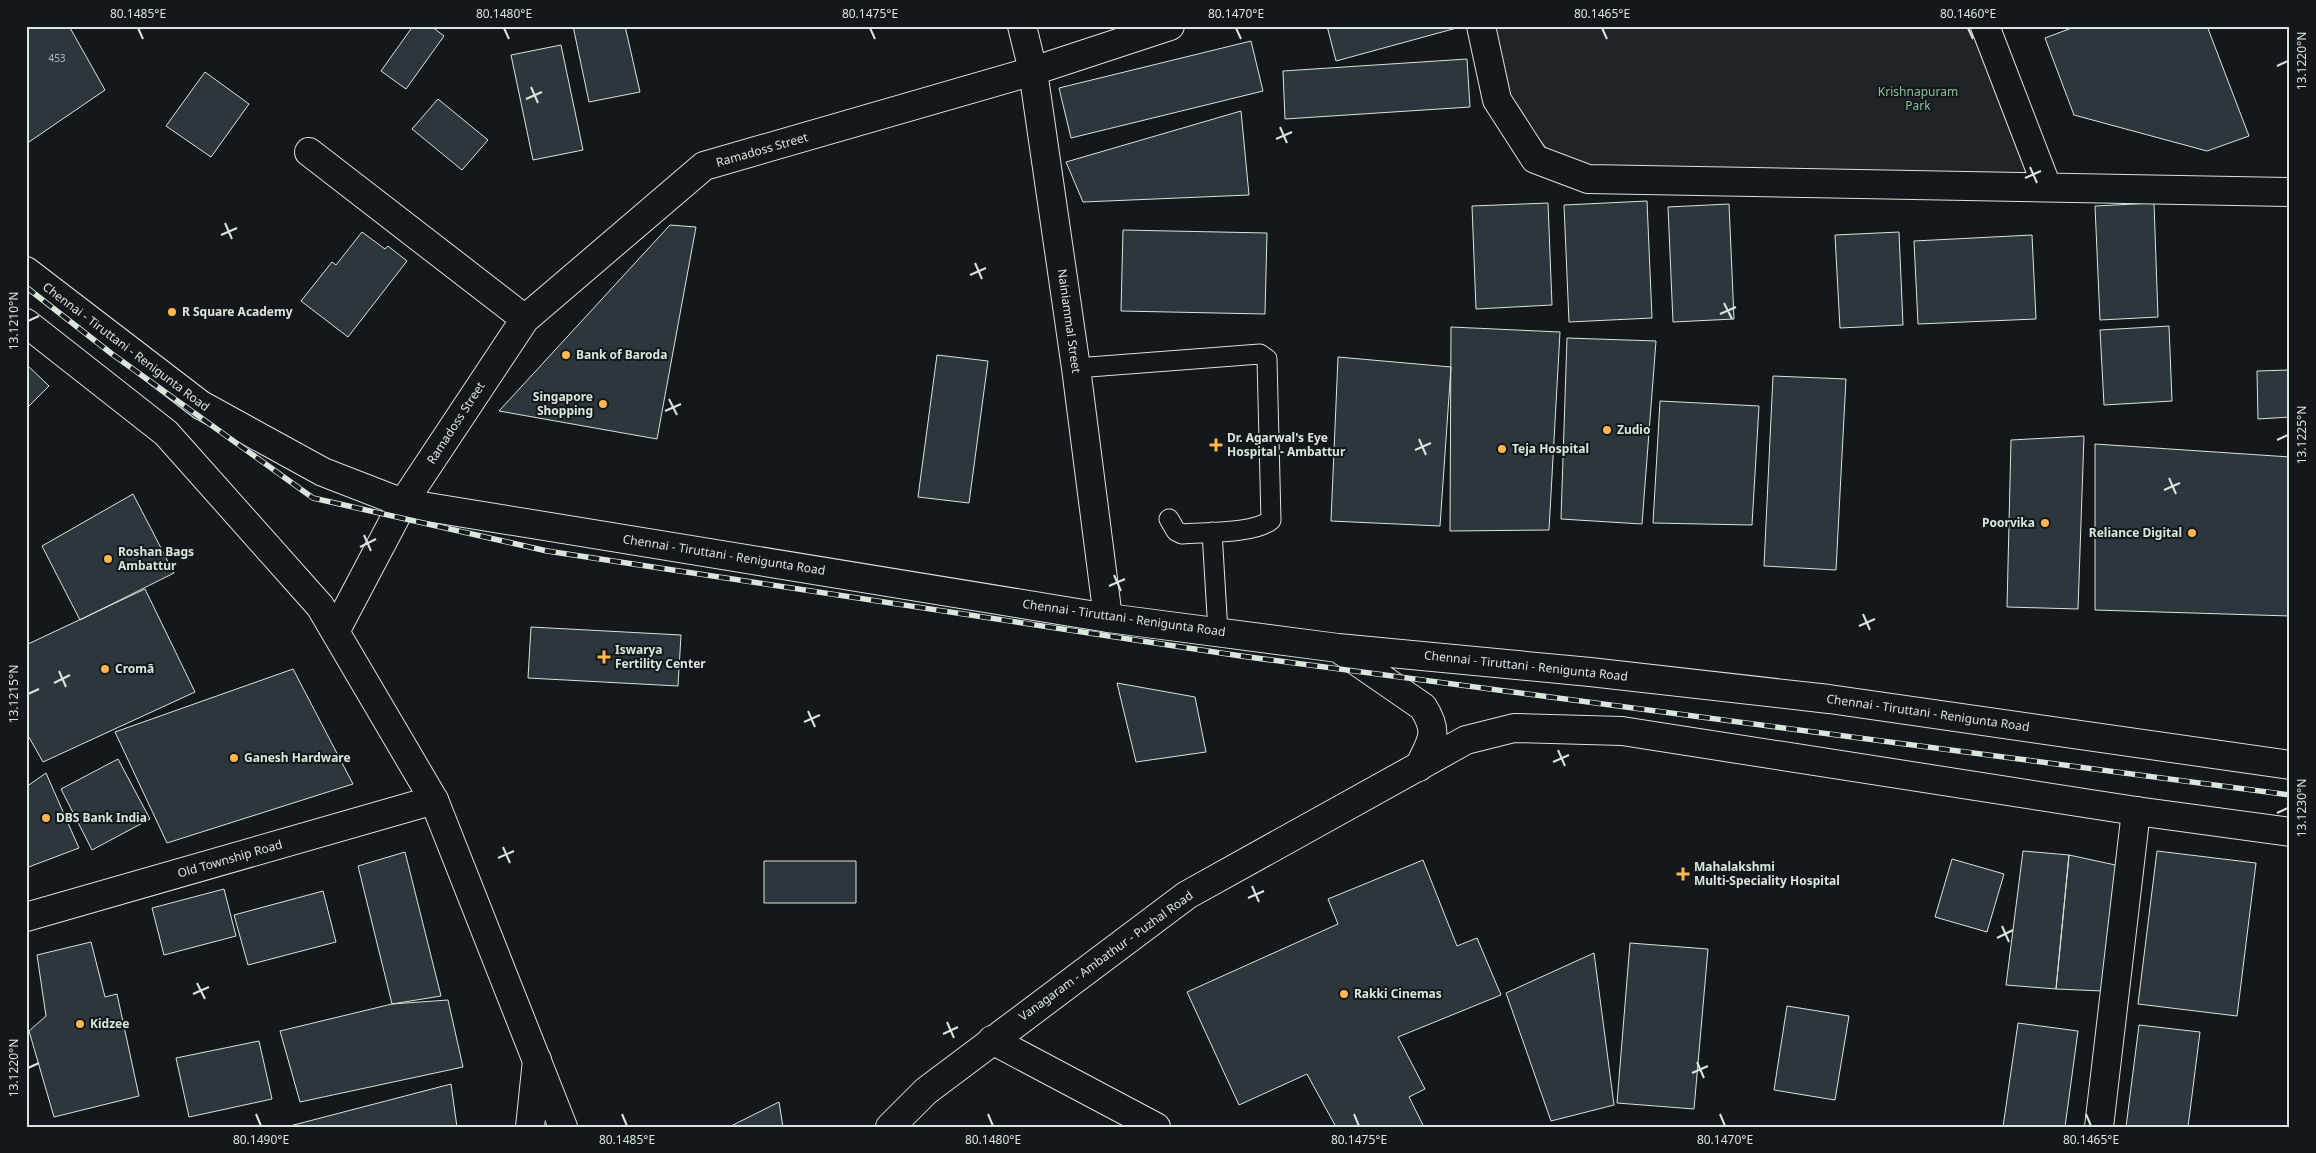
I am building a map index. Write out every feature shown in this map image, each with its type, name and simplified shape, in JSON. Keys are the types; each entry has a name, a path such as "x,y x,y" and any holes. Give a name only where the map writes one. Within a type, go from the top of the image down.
{"main road":[{"name":"Nainiammal Street","path":"1022,26 1033,71 1076,368 1108,618"},
{"name":"Ramadoss Street","path":"336,630 403,503 525,319 704,166 1033,71 1170,26"},
{"path":"1481,26 1497,100 1535,159 1588,179 2290,192"},
{"path":"1985,26 2047,187"},
{"path":"309,152 525,319"},
{"name":"Chennai - Tiruttani - Renigunta Road","path":"26,271 201,405 323,472 403,503 1108,618 1338,648 1590,672 1829,699 2290,765"},
{"path":"26,322 166,433 320,606 336,630 434,800 563,1127"},
{"path":"1338,648 1423,707 1432,721 1433,737 1419,767"},
{"path":"1419,767 1466,740 1514,728 1622,731 2136,811 2290,832"},
{"name":"Vanagaram - Ambathur - Puzhal Road","path":"890,1127 926,1091 1187,895 1419,767"},
{"name":"Old Township Road","path":"26,918 434,800"},
{"path":"2099,1127 2136,811"},
{"path":"992,1040 1156,1127"},
{"path":"530,1127 537,1060"}],"lane":[{"path":"1076,368 1260,354 1267,359 1271,520 1264,525 1182,534 1176,531 1169,519"},
{"path":"1212,532 1218,632"}],"green space":[{"name":"Krishnapuram Park","path":"1494,26 1974,26 2030,173 1607,170 1551,154 1509,101"}],"building":[{"path":"26,26 69,26 105,90 26,144"},
{"path":"413,26 431,26 444,36 406,89 381,71"},
{"path":"573,26 625,26 640,92 589,102"},
{"path":"1327,26 1464,26 1336,61"},
{"path":"2077,26 2207,26 2249,136 2207,151 2074,115 2045,38"},
{"path":"1251,41 1263,91 1071,138 1059,88"},
{"path":"561,45 583,150 533,160 511,55"},
{"path":"1467,59 1470,107 1285,119 1283,71"},
{"path":"205,72 249,104 211,157 166,126"},
{"path":"438,99 488,140 462,170 412,129"},
{"path":"1241,111 1249,195 1083,202 1066,162"},
{"path":"1647,201 1652,318 1569,322 1564,205"},
{"path":"1548,203 1552,305 1476,309 1472,206"},
{"path":"2154,203 2158,317 2100,320 2095,206"},
{"path":"1729,204 1734,319 1673,322 1668,207"},
{"path":"670,225 696,227 657,439 499,411"},
{"path":"1123,230 1267,233 1265,314 1121,311"},
{"path":"362,232 385,249 388,246 407,261 348,337 301,301 332,262 336,265"},
{"path":"1899,232 1903,325 1840,328 1835,235"},
{"path":"2032,235 2036,319 1918,324 1914,241"},
{"path":"2169,326 2172,401 2104,405 2100,330"},
{"name":"Teja Hospital","path":"1451,327 1560,332 1549,530 1450,531"},
{"name":"Zudio","path":"1567,338 1656,341 1642,524 1561,519"},
{"path":"937,355 988,361 969,503 918,497"},
{"path":"1338,357 1451,367 1440,526 1331,521"},
{"path":"26,364 49,386 26,409"},
{"path":"2290,370 2290,417 2258,419 2257,371"},
{"path":"1773,376 1846,379 1836,570 1764,566"},
{"path":"1660,401 1759,406 1752,525 1653,523"},
{"name":"Poorvika","path":"2084,436 2078,609 2007,607 2011,440"},
{"name":"Reliance Digital","path":"2095,444 2290,457 2290,616 2095,610"},
{"name":"Roshan Bags Ambattur","path":"133,494 174,573 80,620 42,546"},
{"name":"Cromā","path":"145,589 195,692 43,762 26,732 26,645"},
{"name":"Iswarya Fertility Center","path":"531,627 681,635 678,686 528,678"},
{"name":"Ganesh Hardware","path":"293,669 353,784 167,843 115,732"},
{"path":"1117,683 1195,697 1206,752 1136,762"},
{"path":"118,759 150,819 92,850 61,789"},
{"name":"DBS Bank India","path":"46,773 79,848 26,868 26,787"},
{"path":"2023,851 2069,855 2056,989 2006,985"},
{"path":"2157,851 2256,863 2237,1016 2138,1004"},
{"path":"405,852 441,996 392,1004 358,866"},
{"path":"2069,855 2120,866 2103,991 2056,989"},
{"path":"1952,859 2004,874 1987,932 1935,917"},
{"name":"Rakki Cinemas","path":"1423,860 1457,946 1477,938 1501,995 1398,1037 1425,1089 1409,1097 1424,1127 1336,1127 1307,1074 1239,1105 1187,992 1338,924 1328,899"},
{"path":"764,861 856,861 856,903 764,903"},
{"path":"224,889 236,936 164,955 152,908"},
{"path":"323,891 336,942 248,965 234,915"},
{"name":"Kidzee","path":"91,942 105,997 117,994 139,1096 54,1117 29,1031 46,1016 37,955"},
{"path":"1630,943 1708,949 1694,1109 1617,1103"},
{"path":"1594,953 1614,1105 1551,1121 1506,993"},
{"path":"448,1000 463,1067 300,1102 280,1031 392,1004"},
{"path":"1787,1006 1849,1016 1835,1100 1774,1090"},
{"path":"2018,1023 2078,1031 2065,1127 2003,1127"},
{"path":"2139,1025 2200,1032 2188,1127 2126,1127"},
{"path":"259,1041 272,1099 189,1117 176,1058"},
{"path":"451,1084 457,1127 286,1127"},
{"path":"779,1102 783,1127 729,1127"}],"railway":[{"path":"26,287 112,354 313,498 547,551 1241,656 2290,795"}],"place":[{"name":"R Square Academy","path":"172,312"},
{"name":"Bank of Baroda","path":"566,355"},
{"name":"Singapore Shopping","path":"603,404"},
{"name":"Zudio","path":"1607,430"},
{"name":"Dr. Agarwal's Eye Hospital - Ambattur","path":"1216,445"},
{"name":"Teja Hospital","path":"1502,449"},
{"name":"Poorvika","path":"2045,523"},
{"name":"Reliance Digital","path":"2192,533"},
{"name":"Roshan Bags Ambattur","path":"108,559"},
{"name":"Iswarya Fertility Center","path":"604,657"},
{"name":"Cromā","path":"105,669"},
{"name":"Ganesh Hardware","path":"234,758"},
{"name":"DBS Bank India","path":"46,818"},
{"name":"Mahalakshmi Multi-Speciality Hospital","path":"1683,874"},
{"name":"Rakki Cinemas","path":"1344,994"},
{"name":"Kidzee","path":"80,1024"}]}
